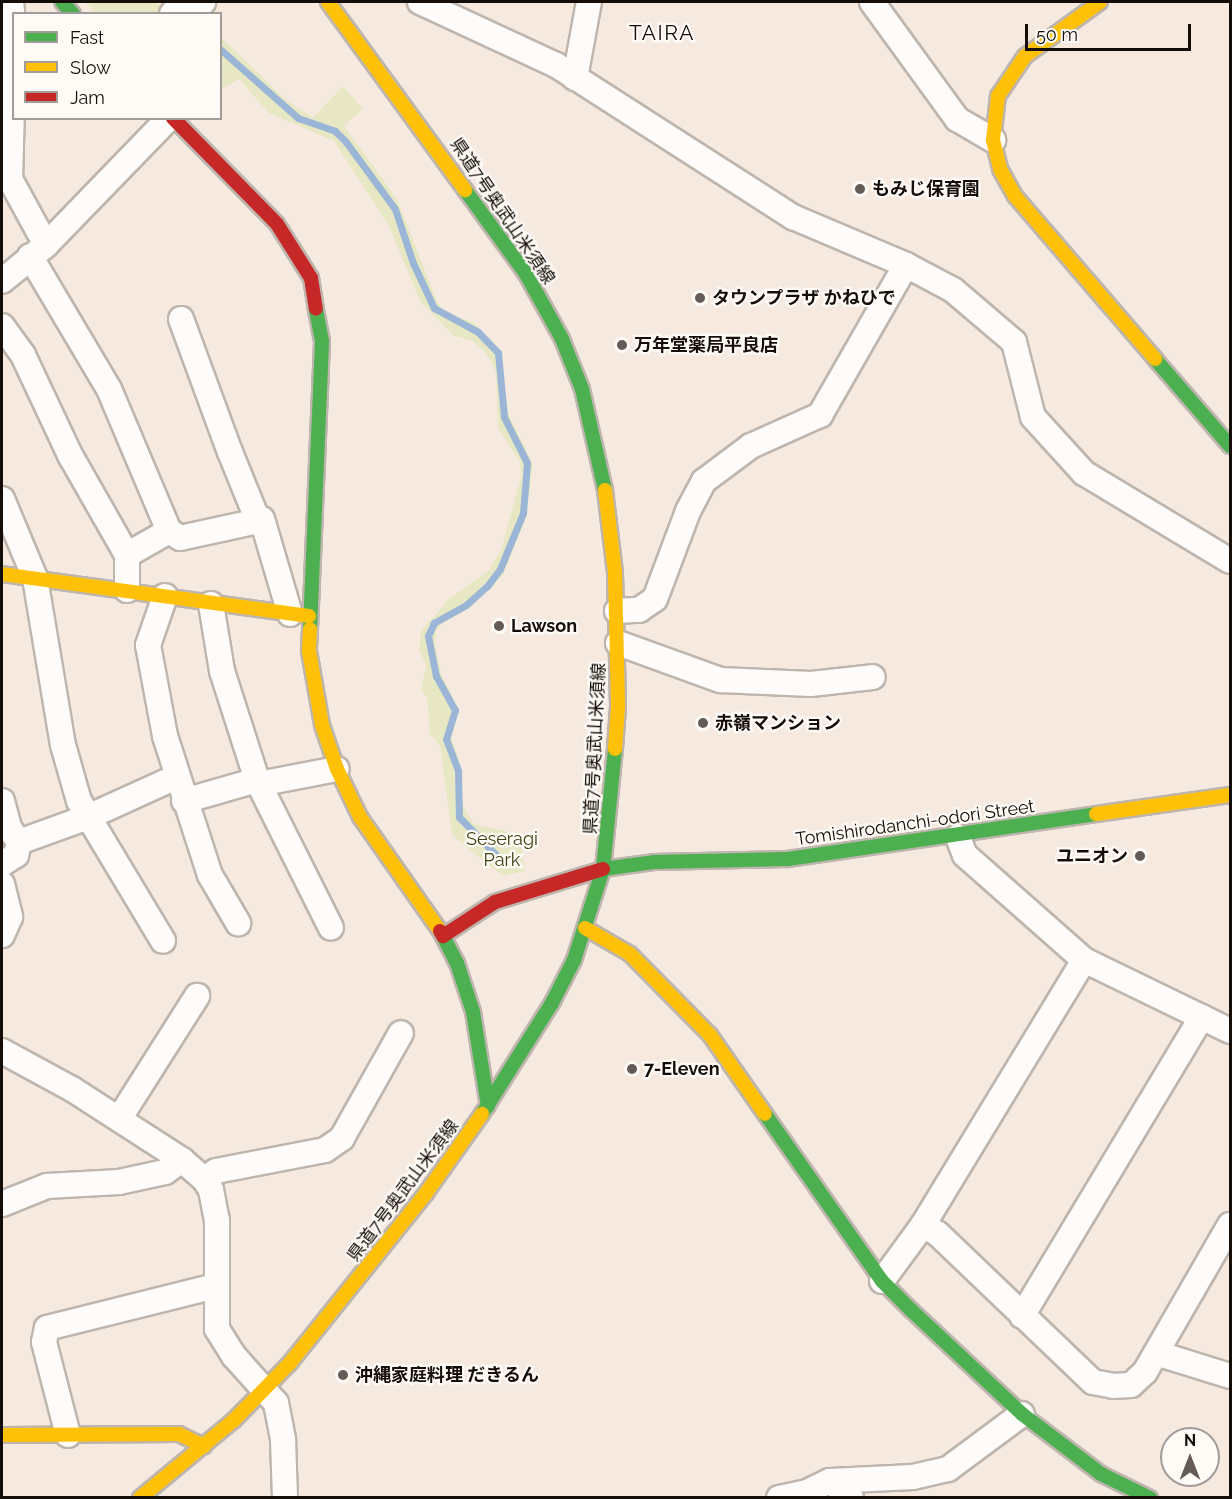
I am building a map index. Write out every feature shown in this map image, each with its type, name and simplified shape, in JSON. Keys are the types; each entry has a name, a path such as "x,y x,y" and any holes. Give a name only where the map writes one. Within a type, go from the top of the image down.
{"main road":[{"name":"県道7号奥武山米須線","path":"140,1497 204,1446 265,1390 375,1258 488,1106 552,1003 585,928 603,869 615,773 617,611 603,473 582,390 562,339 493,224 328,2"},
{"path":"1100,2 1025,56 998,96 993,140 1000,169 1015,196 1230,446"},
{"path":"173,120 277,224 311,278 322,341 299,615 312,679 337,769 360,817 443,936 457,963 473,1012 488,1106"},
{"path":"2,574 299,615"},
{"name":"Tomishirodanchi-odori Street","path":"443,936 495,902 603,869 654,862 788,859 958,837 1230,795"},
{"path":"585,928 630,954 710,1035 882,1281 1022,1414 1101,1473 1150,1497"},
{"path":"2,1435 179,1434 204,1446"}],"street":[{"path":"420,2 556,65 793,217 906,265 979,309 1014,342 1033,417 1084,472 1230,561"},
{"path":"575,78 589,2"},
{"path":"876,3 957,119 993,140"},
{"path":"12,108 10,179 38,251 69,316 109,390 169,531 180,538 262,519 299,615"},
{"path":"2,281 38,251 169,120"},
{"path":"617,611 639,610 655,598 688,511 704,481 751,446 819,415 906,265"},
{"path":"181,319 258,521"},
{"path":"2,326 23,355 70,455 127,555 127,590"},
{"path":"2,499 34,578 63,746 88,817 163,941"},
{"path":"127,555 169,531"},
{"path":"165,596 148,645 176,777 210,876 238,923"},
{"path":"211,604 222,671 258,782 331,928"},
{"path":"618,643 720,680 811,684 873,677"},
{"path":"184,801 258,782 337,769"},
{"path":"19,842 88,817 176,777"},
{"path":"2,801 9,828 19,842 16,855 2,864"},
{"path":"958,837 965,855 1084,960 1230,1031"},
{"path":"2,884 10,917 2,935"},
{"path":"882,1281 923,1225 1084,960"},
{"path":"119,1119 197,996"},
{"path":"1022,1316 1202,1017"},
{"path":"205,1180 216,1171 325,1150 342,1138 400,1034"},
{"path":"2,1051 119,1119 182,1160 205,1180 211,1190 217,1220 214,1286 217,1329 265,1390 279,1414 285,1497"},
{"path":"2,1204 47,1186 119,1182 165,1172 182,1160"},
{"path":"923,1225 938,1234 1093,1382 1131,1385 1145,1372 1223,1250 1230,1225"},
{"path":"68,1435 44,1342 47,1328 214,1286"},
{"path":"1156,1353 1230,1376"},
{"path":"779,1497 807,1491 830,1480 913,1477 948,1469 1022,1414"},
{"path":"830,1480 851,1497"}],"green space":[{"path":"85,2 154,2 166,9 164,12 94,12"},
{"name":"Seseragi Park","path":"222,38 286,100 313,118 343,86 363,109 344,126 397,199 436,299 443,311 474,323 499,348 508,413 533,464 526,518 503,575 471,607 442,624 436,631 435,645 442,676 459,710 451,737 462,770 462,804 474,824 520,835 525,871 503,876 452,835 440,746 430,734 427,698 421,690 426,666 419,649 421,631 449,599 488,571 501,550 521,477 520,462 498,428 496,372 486,353 473,341 454,336 421,303 389,226 334,141 269,113 239,79 222,89"}],"waterway":[{"path":"222,51 298,118 335,131 346,142 395,209 413,263 434,308 478,332 498,353 504,417 527,463 523,513 500,569 487,586 466,605 434,623 428,636 436,676 455,710 446,739 458,771 459,817 499,858"}],"traffic: fast":[{"path":"62,2 71,12"},
{"path":"465,190 526,274 562,339 582,389 605,490"},
{"path":"310,629 322,341 316,309"},
{"path":"1155,359 1230,446"},
{"path":"482,1114 552,1003 574,960 603,869 615,749"},
{"path":"603,869 654,862 788,859 1096,814"},
{"path":"443,936 457,963 473,1012 488,1106"},
{"path":"765,1114 882,1281 912,1311 1022,1414 1101,1474 1150,1498"}],"traffic: slow":[{"path":"328,2 465,190"},
{"path":"1100,2 1025,56 998,96 993,140 1000,169 1015,196 1155,359"},
{"path":"605,490 615,573 618,707 615,749"},
{"path":"2,574 309,616"},
{"path":"310,629 309,651 322,725 337,769 360,817 440,931"},
{"path":"1096,814 1230,795"},
{"path":"585,928 630,954 710,1035 765,1114"},
{"path":"140,1498 234,1420 290,1363 426,1193 482,1114"},
{"path":"2,1435 179,1434 204,1446"}],"traffic: jam":[{"path":"175,120 277,224 311,278 316,309"},
{"path":"440,931 443,936 495,902 603,869"}],"place":[{"name":"もみじ保育園","path":"860,189"},
{"name":"タウンプラザ かねひで","path":"700,298"},
{"name":"万年堂薬局平良店","path":"622,345"},
{"name":"Lawson","path":"499,626"},
{"name":"赤嶺マンション","path":"703,723"},
{"name":"ユニオン","path":"1140,856"},
{"name":"7-Eleven","path":"632,1069"},
{"name":"沖縄家庭料理 だきるん","path":"343,1375"}],"district":[{"name":"TAIRA","path":"662,33"}]}
